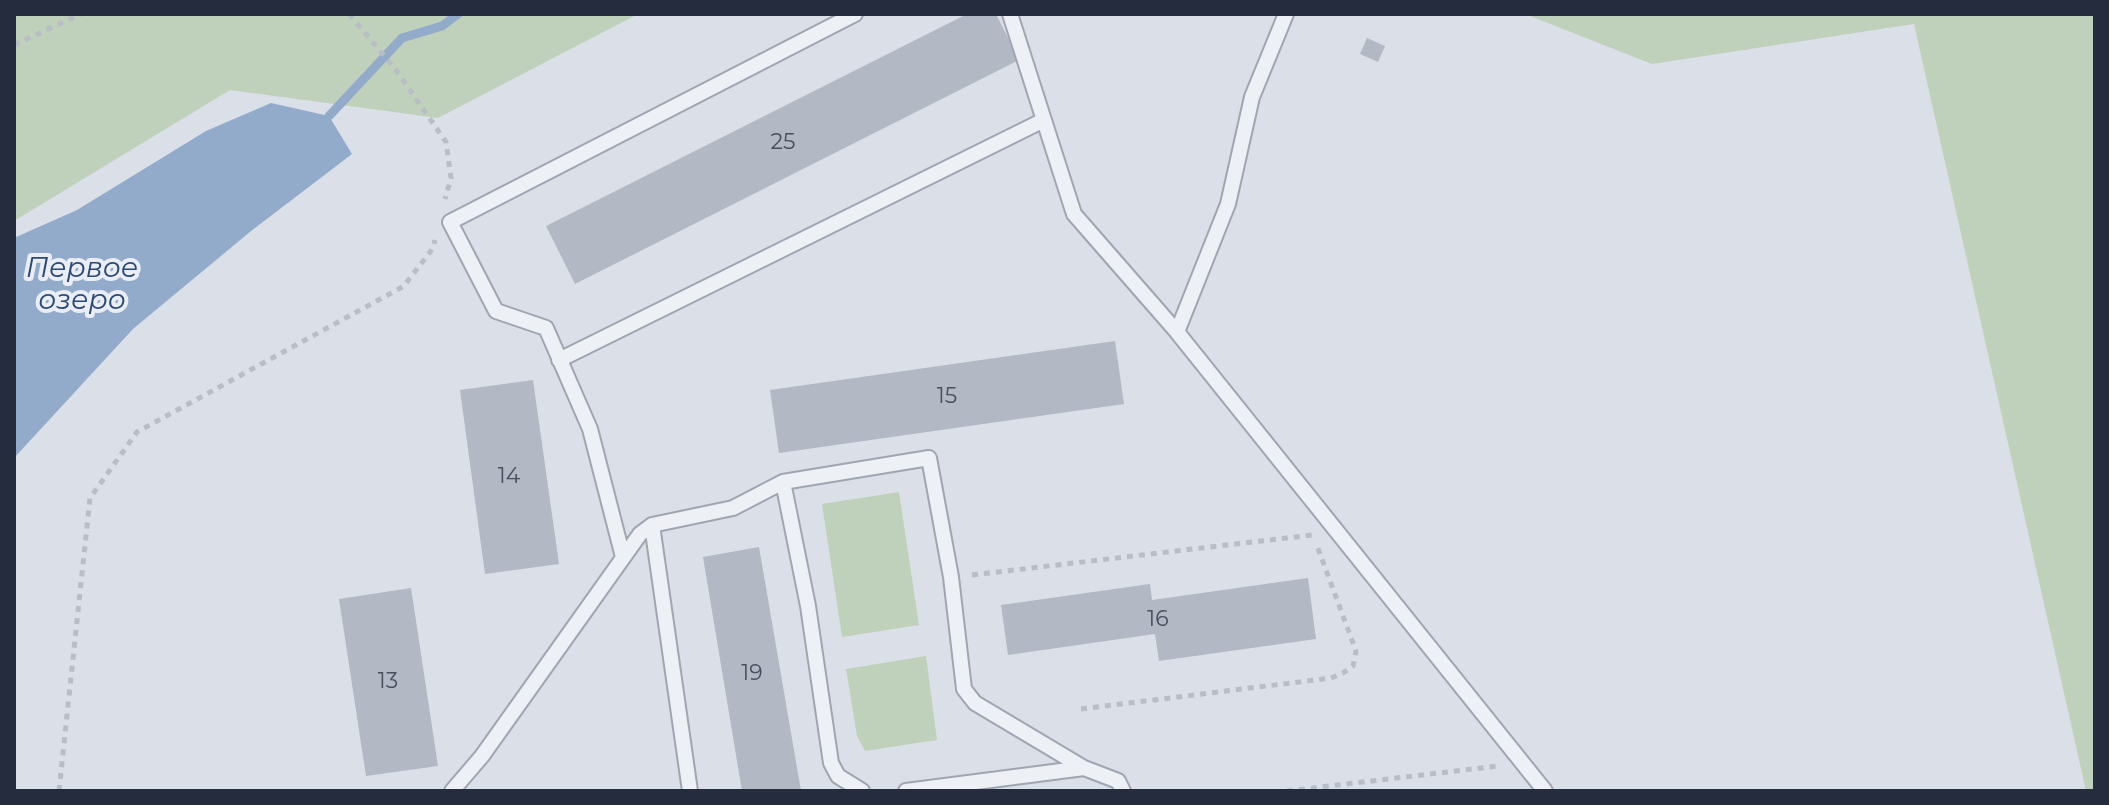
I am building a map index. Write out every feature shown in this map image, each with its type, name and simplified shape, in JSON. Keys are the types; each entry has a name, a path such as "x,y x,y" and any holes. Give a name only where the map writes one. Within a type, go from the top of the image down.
{"lane":[{"path":"623,557 590,429 546,328 496,311 450,222 855,14"},
{"path":"1010,14 1074,214 1177,332 1545,791"},
{"path":"1177,332 1228,204 1252,97 1286,14"},
{"path":"559,360 1044,120"},
{"path":"452,791 482,756 640,534 652,525 733,508 783,482 929,458 951,577 964,689 975,703 1084,768 1118,781 1123,791"},
{"path":"783,482 808,606 831,763 838,776 862,791"},
{"path":"652,525 690,791"},
{"path":"906,791 1084,768"}],"path":[{"path":"14,45 81,14"},
{"path":"349,14 396,70 446,142 451,178 444,206"},
{"path":"59,791 90,498 137,432 404,286 433,248 437,234"},
{"path":"951,577 1313,535 1328,522"},
{"path":"1081,709 1331,678 1353,666 1356,651 1313,535"},
{"path":"1287,791 1523,763"}],"green space":[{"path":"14,14 638,14 438,118 230,90 14,221"},
{"path":"1525,14 2095,14 2095,791 2086,791 1914,24 1652,64"},
{"path":"899,492 919,625 842,637 822,504"},
{"path":"926,656 937,740 865,751 857,736 846,669"}],"water":[{"name":"Первое озеро","path":"271,103 329,116 352,154 251,231 133,329 14,458 14,238 77,210 206,131"}],"building":[{"path":"967,14 996,14 1019,60 575,284 546,226"},
{"path":"1367,38 1385,46 1378,62 1360,54"},
{"path":"1115,341 1124,404 779,453 770,390"},
{"path":"533,380 559,564 485,574 460,390"},
{"path":"759,547 801,791 742,791 703,557"},
{"path":"1308,578 1316,639 1159,661 1155,634 1008,655 1001,605 1150,584 1152,600"},
{"path":"411,588 438,766 366,776 339,599"}],"waterway":[{"path":"329,116 402,38 442,26 458,14"}]}
